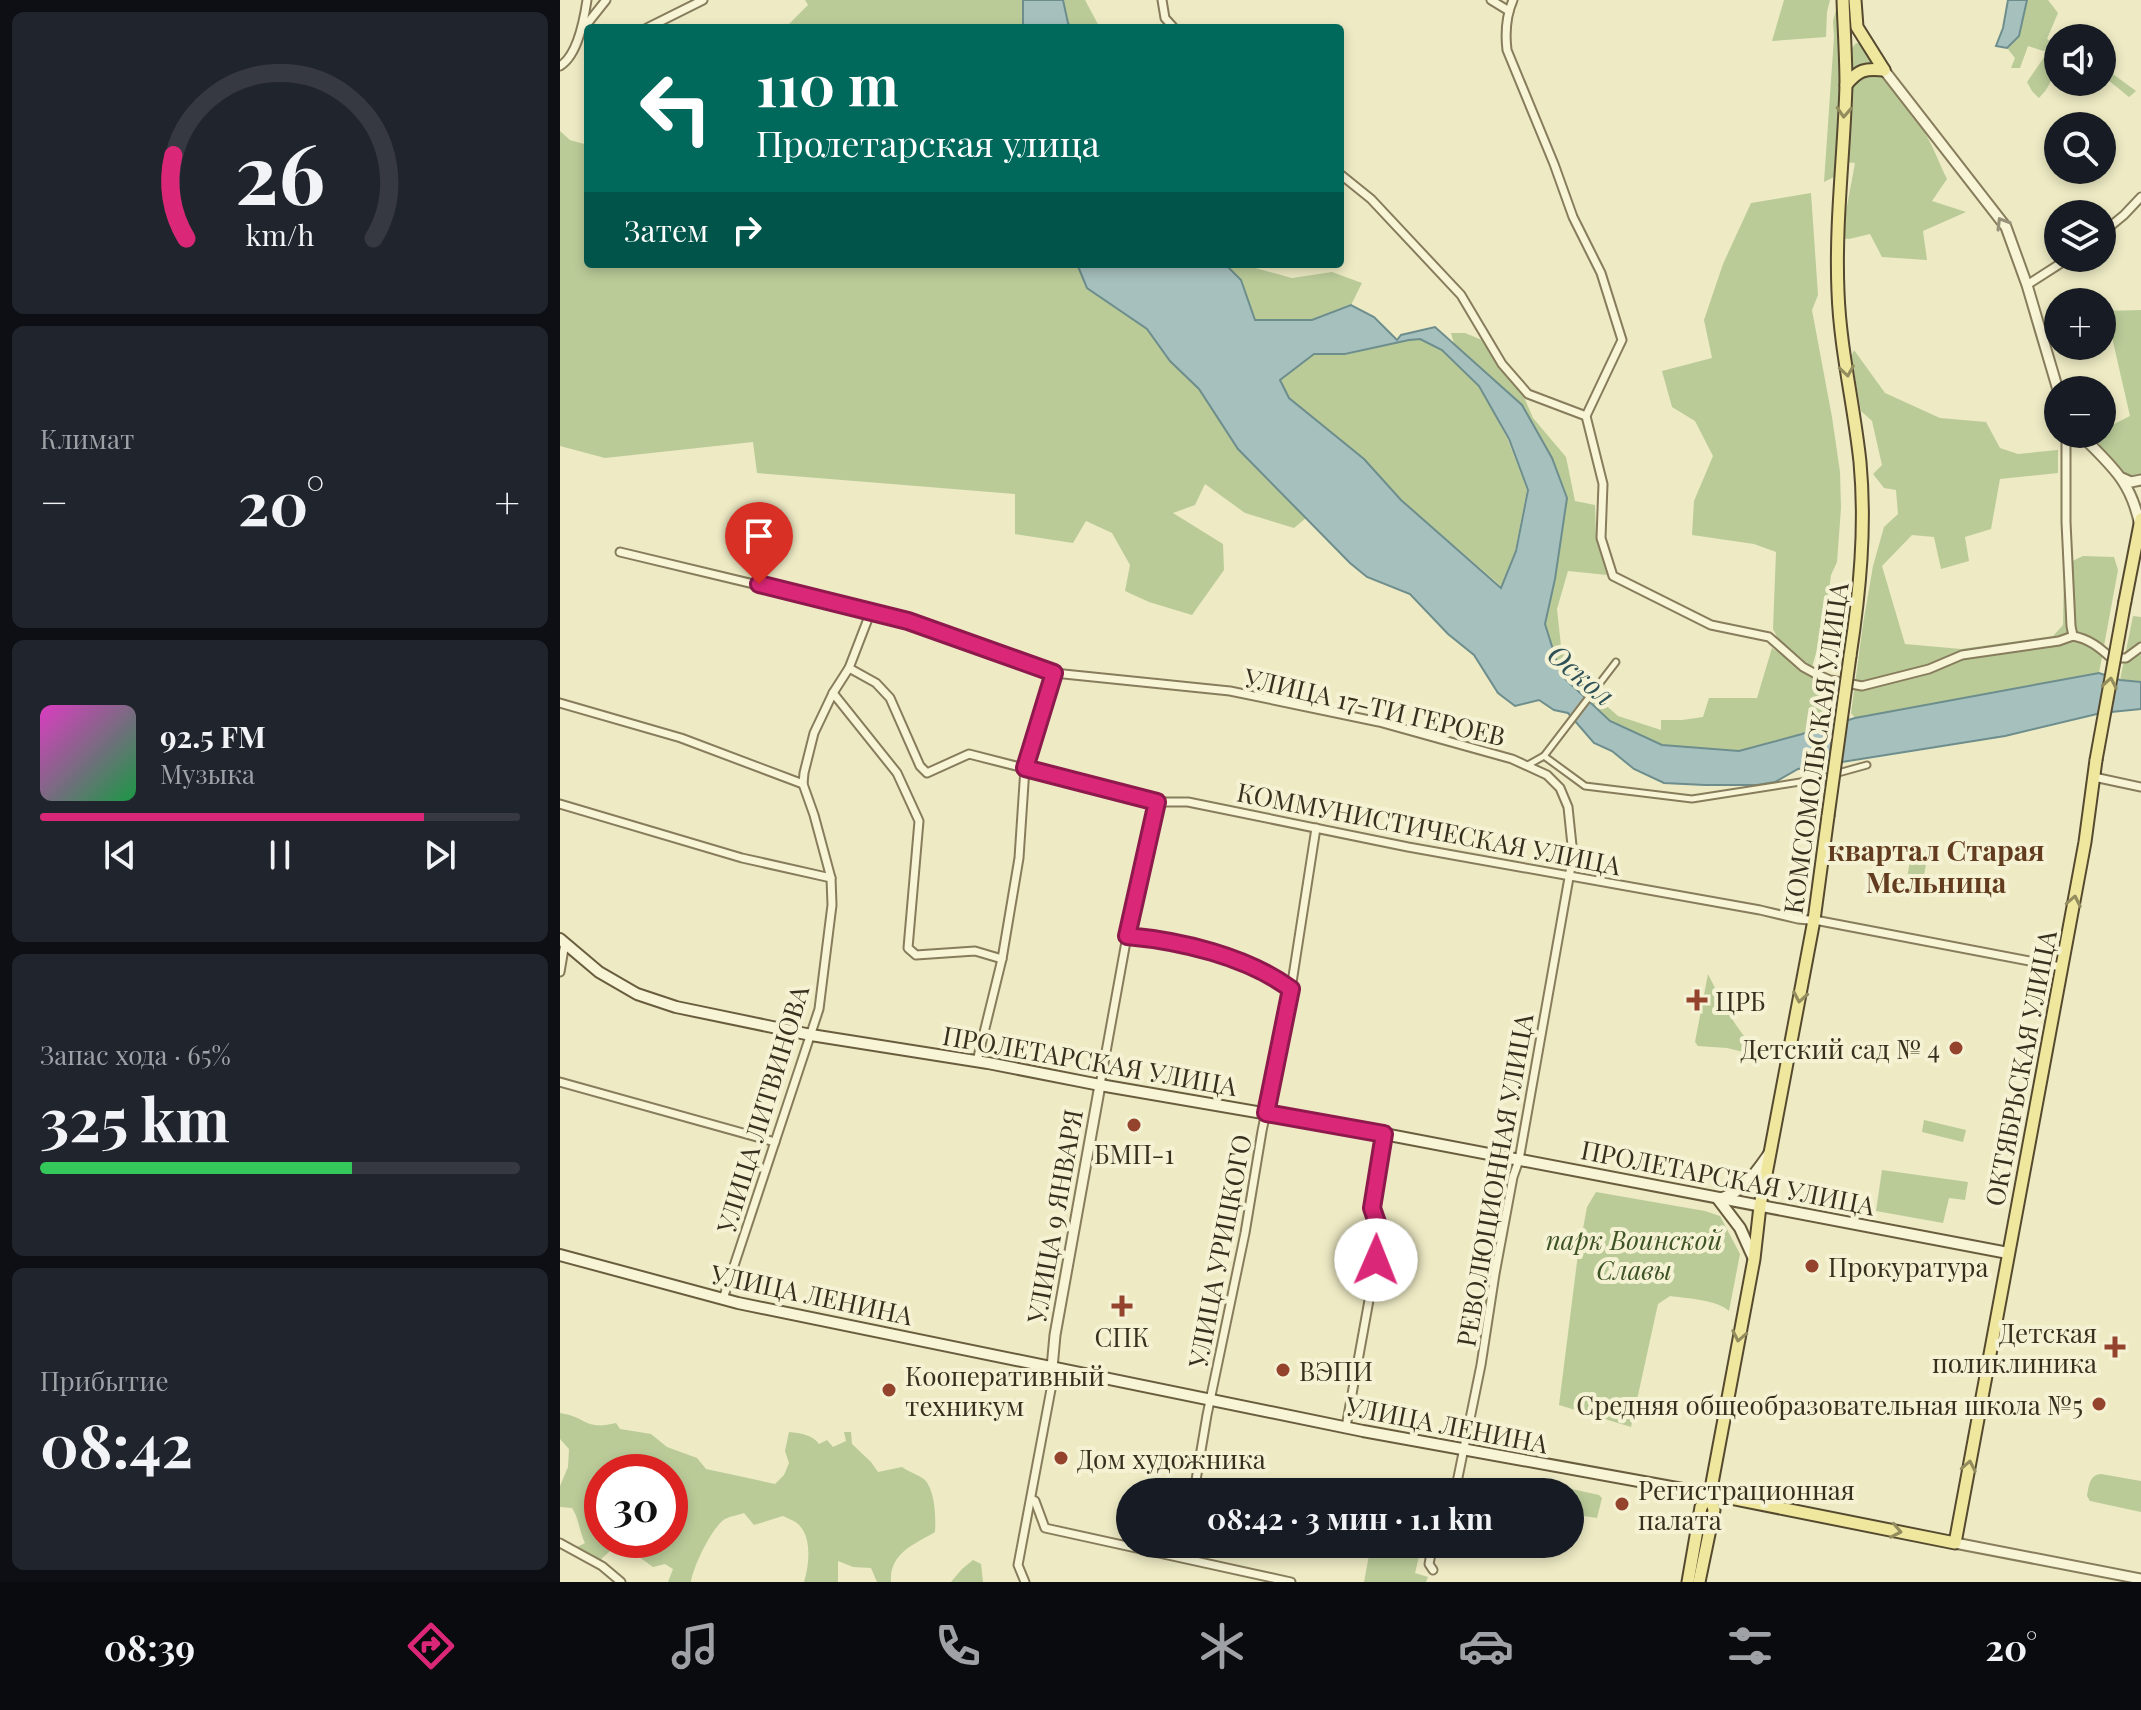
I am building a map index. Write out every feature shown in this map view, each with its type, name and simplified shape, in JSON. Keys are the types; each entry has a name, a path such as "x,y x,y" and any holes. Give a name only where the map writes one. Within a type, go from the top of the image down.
{"main road":[{"path":"1855,0 1857,27 1884,70"},
{"name":"КОМСОМОЛЬСКАЯ УЛИЦА","path":"1710,1494 1814,920 1859,597 1863,504 1838,294 1837,220 1846,85 1843,2"},
{"path":"1846,85 1854,75 1864,70 1884,70"},
{"name":"ОКТЯБРЬСКАЯ УЛИЦА","path":"1955,1543 2085,842 2096,760 2140,522"},
{"name":"ПРОЛЕТАРСКАЯ УЛИЦА","path":"562,941 599,972 637,994 676,1007 811,1035 977,1061 1384,1134 2008,1253"},
{"path":"1754,1259 1740,1228 1718,1199 1733,1195 1754,1175 1771,1152"},
{"name":"УЛИЦА ЛЕНИНА","path":"560,1255 723,1299 1211,1401 1955,1543"},
{"path":"1688,1582 1701,1507 1710,1494"},
{"path":"1699,1582 1714,1510 1710,1494"}],"street":[{"path":"585,24 587,0"},
{"path":"589,24 606,0"},
{"path":"655,24 703,0"},
{"path":"1162,0 1165,18 1170,24"},
{"path":"1491,0 1509,11"},
{"path":"1513,0 1505,39 1507,50 1573,217 1601,273 1622,340 1586,416 1603,484 1601,538 1613,576 1711,625 1769,637 1803,667 1822,676 1862,686 1929,669 1962,655 2059,641 2073,636 2083,637 2111,658 2126,658 2141,647"},
{"path":"560,66 566,62 584,32"},
{"path":"1884,70 2006,227 2054,376"},
{"path":"1344,177 1371,199 1461,295 1502,364 1528,394 1586,416"},
{"path":"2116,222 2141,197"},
{"path":"2028,290 2051,272"},
{"path":"2066,448 2066,522 2073,636"},
{"path":"2093,448 2131,492 2140,522"},
{"path":"2122,478 2131,482 2141,480"},
{"name":"УЛИЦА 17-ТИ ГЕРОЕВ","path":"620,552 908,621 1054,673 1246,694 1379,722 1528,765 1547,775 1560,788 1568,807 1573,855 1569,875"},
{"path":"560,703 681,738 803,784 814,733 849,668 871,611"},
{"path":"1528,765 1544,756 1616,662"},
{"name":"КОММУНИСТИЧЕСКАЯ УЛИЦА","path":"849,668 876,683 890,698 920,766 927,773 969,754 1157,802 1188,802 1408,847 2061,967"},
{"path":"977,1061 1002,959 1019,858 1025,768 1054,673"},
{"path":"833,693 897,773 919,821 908,948 916,955 975,951 1002,959"},
{"path":"1544,756 1585,786 1692,799 1813,780 1867,765"},
{"path":"2094,777 2141,787"},
{"name":"УЛИЦА ЛИТВИНОВА","path":"723,1299 819,1009 832,905 831,878 803,784"},
{"name":"УЛИЦА 9 ЯНВАРЯ","path":"1025,1582 1018,1565 1052,1384 1055,1335 1127,936 1157,802"},
{"path":"560,804 742,858 831,878"},
{"name":"УЛИЦА УРИЦКОГО","path":"1197,1478 1291,989 1316,828"},
{"name":"РЕВОЛЮЦИОННАЯ УЛИЦА","path":"1458,1478 1513,1177 1519,1160 1569,875"},
{"path":"1127,936 1151,938 1221,954 1272,975 1291,989"},
{"path":"560,972 562,941"},
{"path":"560,1082 775,1142"},
{"path":"1346,1427 1381,1234 1372,1208 1384,1134"},
{"path":"1031,1499 1035,1501 1045,1528 1116,1543"},
{"path":"560,1543 602,1566 621,1582"},
{"name":"УЛИЦА ЛЕНИНА","path":"1955,1543 2141,1579"},
{"path":"1185,1558 1291,1582"},
{"path":"1430,1558 1429,1564 1433,1570"}],"green space":[{"path":"805,0 1023,0 1023,24 789,24 808,5"},
{"path":"1063,0 1085,0 1098,24 1069,24"},
{"path":"1784,0 1830,0 1826,37 1772,41"},
{"path":"2027,0 2048,0 2058,13 2053,24 2044,24 2044,51 2028,46 2020,68 2011,68 2015,58 2007,48 2019,36"},
{"path":"1836,10 1842,48 1841,114 1836,176 1824,182 1833,21"},
{"path":"1856,43 1861,44 1875,67 1850,74 1850,51"},
{"path":"2044,57 2044,92 2039,98 2027,82"},
{"path":"1880,74 1905,102 1923,130 1947,179 1932,201 1966,212 1923,231 1927,260 1882,257 1870,234 1841,238 1855,163 1845,162 1849,89 1860,75"},
{"path":"2116,76 2136,91 2129,97 2116,86"},
{"path":"560,131 570,140 584,144 584,268 1079,268 1087,288 1147,329 1170,361 1199,389 1238,449 1306,518 1294,528 1245,513 1205,484 1195,505 1173,513 1223,544 1224,570 1192,615 1125,591 1130,565 1112,533 1086,521 1073,543 1015,534 1015,494 757,473 753,442 605,458 560,446"},
{"path":"1811,193 1818,295 1812,310 1832,417 1840,472 1841,508 1837,562 1831,575 1825,622 1812,667 1779,641 1773,629 1776,552 1754,544 1692,535 1694,501 1713,456 1695,421 1672,407 1662,371 1712,358 1704,320 1723,264 1751,203"},
{"path":"1229,268 1255,268 1292,278 1332,272 1362,283 1351,305 1312,320 1255,320 1241,280"},
{"path":"2141,310 2141,476 2137,479 2123,472 2102,448 2116,448 2116,423 2130,416 2116,355 2116,311"},
{"path":"1451,333 1465,333 1482,340 1524,397 1533,418 1566,457 1575,501 1595,505 1596,538 1607,575 1568,571 1557,609 1561,646 1575,678 1618,716 1661,730 1661,720 1703,717 1709,698 1757,698 1772,648 1830,689 1828,726 1739,751 1663,745 1610,721 1561,676 1545,624 1567,498 1522,405 1455,347"},
{"path":"1420,340 1442,350 1479,386 1508,440 1527,490 1515,551 1501,586 1401,500 1364,459 1289,398 1280,380 1314,354 1345,355"},
{"path":"1854,350 1885,393 1940,418 1986,422 2000,448 2018,454 2058,450 2058,473 2000,479 1991,529 1965,537 1969,561 1941,569 1934,537 1912,535 1882,566 1905,644 1961,649 2053,636 2063,625 2064,565 2083,556 2114,557 2118,570 2099,673 1855,718 1851,713 1873,566 1884,527 1898,514 1896,490 1884,488 1873,474 1882,465 1872,421 1861,411 1851,357"},
{"path":"2133,616 2141,617 2141,682 2120,680"},
{"path":"1918,845 1929,847 1922,887 1906,884 1910,861 1915,861"},
{"path":"1708,974 1735,1023 1756,1050 1756,1055 1727,1048 1698,1046 1695,1042"},
{"path":"1924,1120 1966,1130 1963,1142 1922,1132"},
{"path":"1882,1170 1968,1182 1965,1200 1949,1198 1943,1223 1876,1211"},
{"name":"парк Воинской Славы","path":"1596,1192 1720,1216 1740,1254 1729,1311 1710,1302 1670,1296 1658,1304 1631,1427 1559,1405 1577,1262 1587,1207"},
{"path":"560,1413 592,1424 616,1423 620,1429 651,1434 667,1447 686,1454 584,1454 584,1540 572,1508 560,1507 560,1486 568,1467 569,1449 560,1439"},
{"path":"789,1432 810,1437 819,1444 827,1440 833,1447 846,1441 844,1432 851,1432 852,1444 878,1472 902,1467 925,1480 933,1497 935,1532 912,1545 899,1557 891,1572 891,1582 877,1582 871,1568 853,1567 838,1561 838,1582 804,1582 808,1545 800,1526 783,1516 754,1525 744,1513 725,1519 714,1530 691,1582 668,1582 673,1569 665,1564 653,1567 641,1558 688,1558 688,1455 697,1458 706,1469 775,1484 784,1475 789,1463 785,1451"},
{"path":"2101,1474 2141,1481 2141,1512 2090,1501 2087,1496 2090,1482 2094,1476"},
{"path":"1584,1492 1602,1498 1597,1518 1584,1516"},
{"path":"1368,1558 1419,1558 1415,1573 1428,1577 1426,1582 1364,1582"},
{"path":"973,1560 981,1564 983,1582 951,1582 962,1569"}],"water":[{"path":"1023,0 1063,0 1069,24 1023,24"},
{"path":"2008,0 2027,0 2019,36 2007,48 1996,46"},
{"path":"1079,268 1229,268 1241,280 1255,320 1312,320 1351,305 1374,317 1397,340 1401,335 1435,327 1522,405 1552,458 1567,498 1545,624 1561,675 1610,721 1662,745 1739,751 1855,718 2099,673 2120,680 2141,682 2141,709 2101,713 2005,736 1798,769 1775,782 1757,785 1664,783 1634,769 1612,751 1594,743 1568,713 1554,710 1539,700 1515,706 1498,693 1474,655 1448,634 1410,594 1367,577 1350,563 1238,449 1199,389 1170,361 1147,329 1087,288","holes":["1420,339 1442,350 1479,386 1509,439 1528,490 1516,551 1501,588 1401,500 1364,459 1289,398 1280,380 1314,354 1345,354"]}],"place":[{"name":"ЦРБ","path":"1697,1000"},
{"name":"Детский сад № 4","path":"1956,1048"},
{"name":"БМП-1","path":"1134,1125"},
{"name":"Прокуратура","path":"1812,1266"},
{"name":"СПК","path":"1122,1306"},
{"name":"Детская поликлиника","path":"2115,1347"},
{"name":"ВЭПИ","path":"1283,1370"},
{"name":"Кооперативный техникум","path":"889,1390"},
{"name":"Средняя общеобразовательная школа №5","path":"2099,1404"},
{"name":"Дом художника","path":"1061,1458"},
{"name":"Регистрационная палата","path":"1622,1504"}],"district":[{"name":"квартал Старая Мельница","path":"1936,865"}],"route":[{"path":"759,584 908,621 1054,673 1025,768 1157,802 1127,936 1151,938 1221,954 1272,975 1291,989 1266,1113 1384,1134 1372,1208 1381,1234 1376,1260"}],"water label":[{"name":"Оскол","path":"1582,674"}]}
